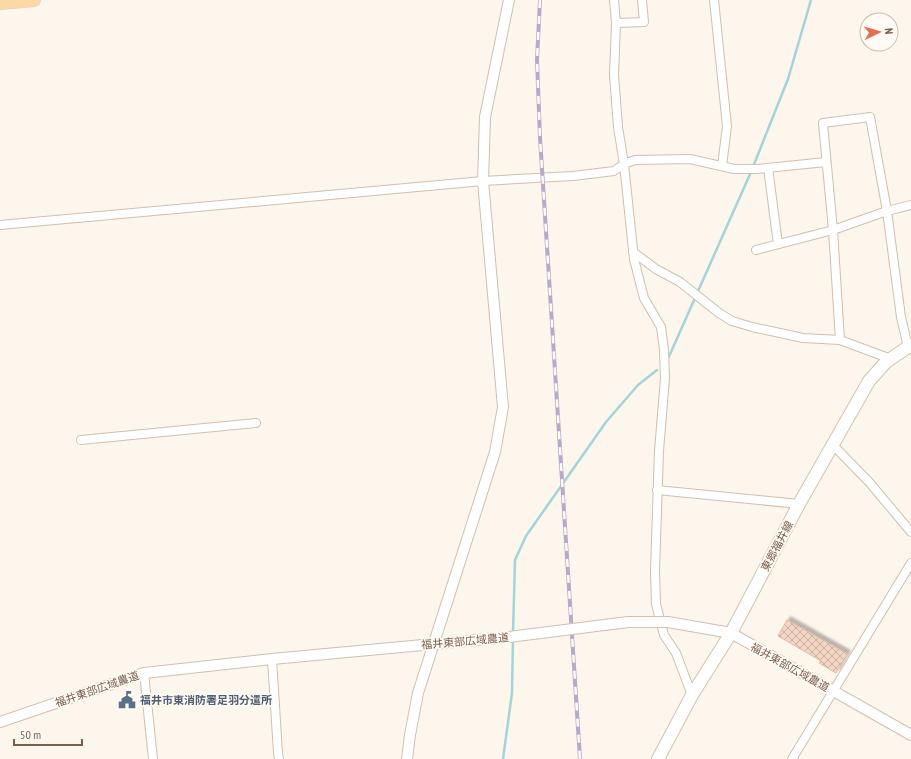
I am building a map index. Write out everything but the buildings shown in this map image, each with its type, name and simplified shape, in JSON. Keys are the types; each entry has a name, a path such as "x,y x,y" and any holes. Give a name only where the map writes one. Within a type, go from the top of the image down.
{"main road":[{"path":"0,3 34,0"},
{"name":"東郷福井線","path":"658,759 692,695 731,633 799,504 869,381 891,359 909,346"}],"street":[{"path":"407,759 418,693 495,452 503,407 483,181 485,117 509,0"},
{"path":"614,0 616,23 614,75 618,127 624,164 633,252 644,298 661,327 664,350 665,378 659,451 655,571 656,604 664,636 676,653 692,695"},
{"path":"616,23 644,22 642,0"},
{"path":"714,0 727,126 722,166"},
{"path":"840,340 833,230 823,123 870,116 888,211 901,317 909,346"},
{"path":"0,225 483,181 573,176 614,171 624,164 635,160 690,159 734,169 768,168 826,162"},
{"path":"768,168 778,244"},
{"path":"756,250 833,230 888,211 911,205"},
{"path":"633,252 656,269 680,282 719,313 732,320 752,327 803,338 840,340 891,359"},
{"path":"81,440 256,423"},
{"path":"832,444 869,482 911,532"},
{"path":"658,490 799,504"},
{"path":"792,759 911,563"},
{"name":"福井東部広域農道","path":"0,722 144,673 272,659 509,637 628,622 668,622 731,633 911,735"},
{"path":"272,659 279,759"},
{"path":"144,673 153,759"}],"waterway":[{"path":"753,167 788,79 811,0"},
{"path":"667,361 751,172"},
{"path":"513,633 515,560 526,536 606,422 638,385 657,370"},
{"path":"503,759 512,693 513,638"}],"railway":[{"path":"540,0 537,60 540,138 580,759"}],"place":[{"name":"福井市東消防署足羽分遣所","path":"127,700"}]}
